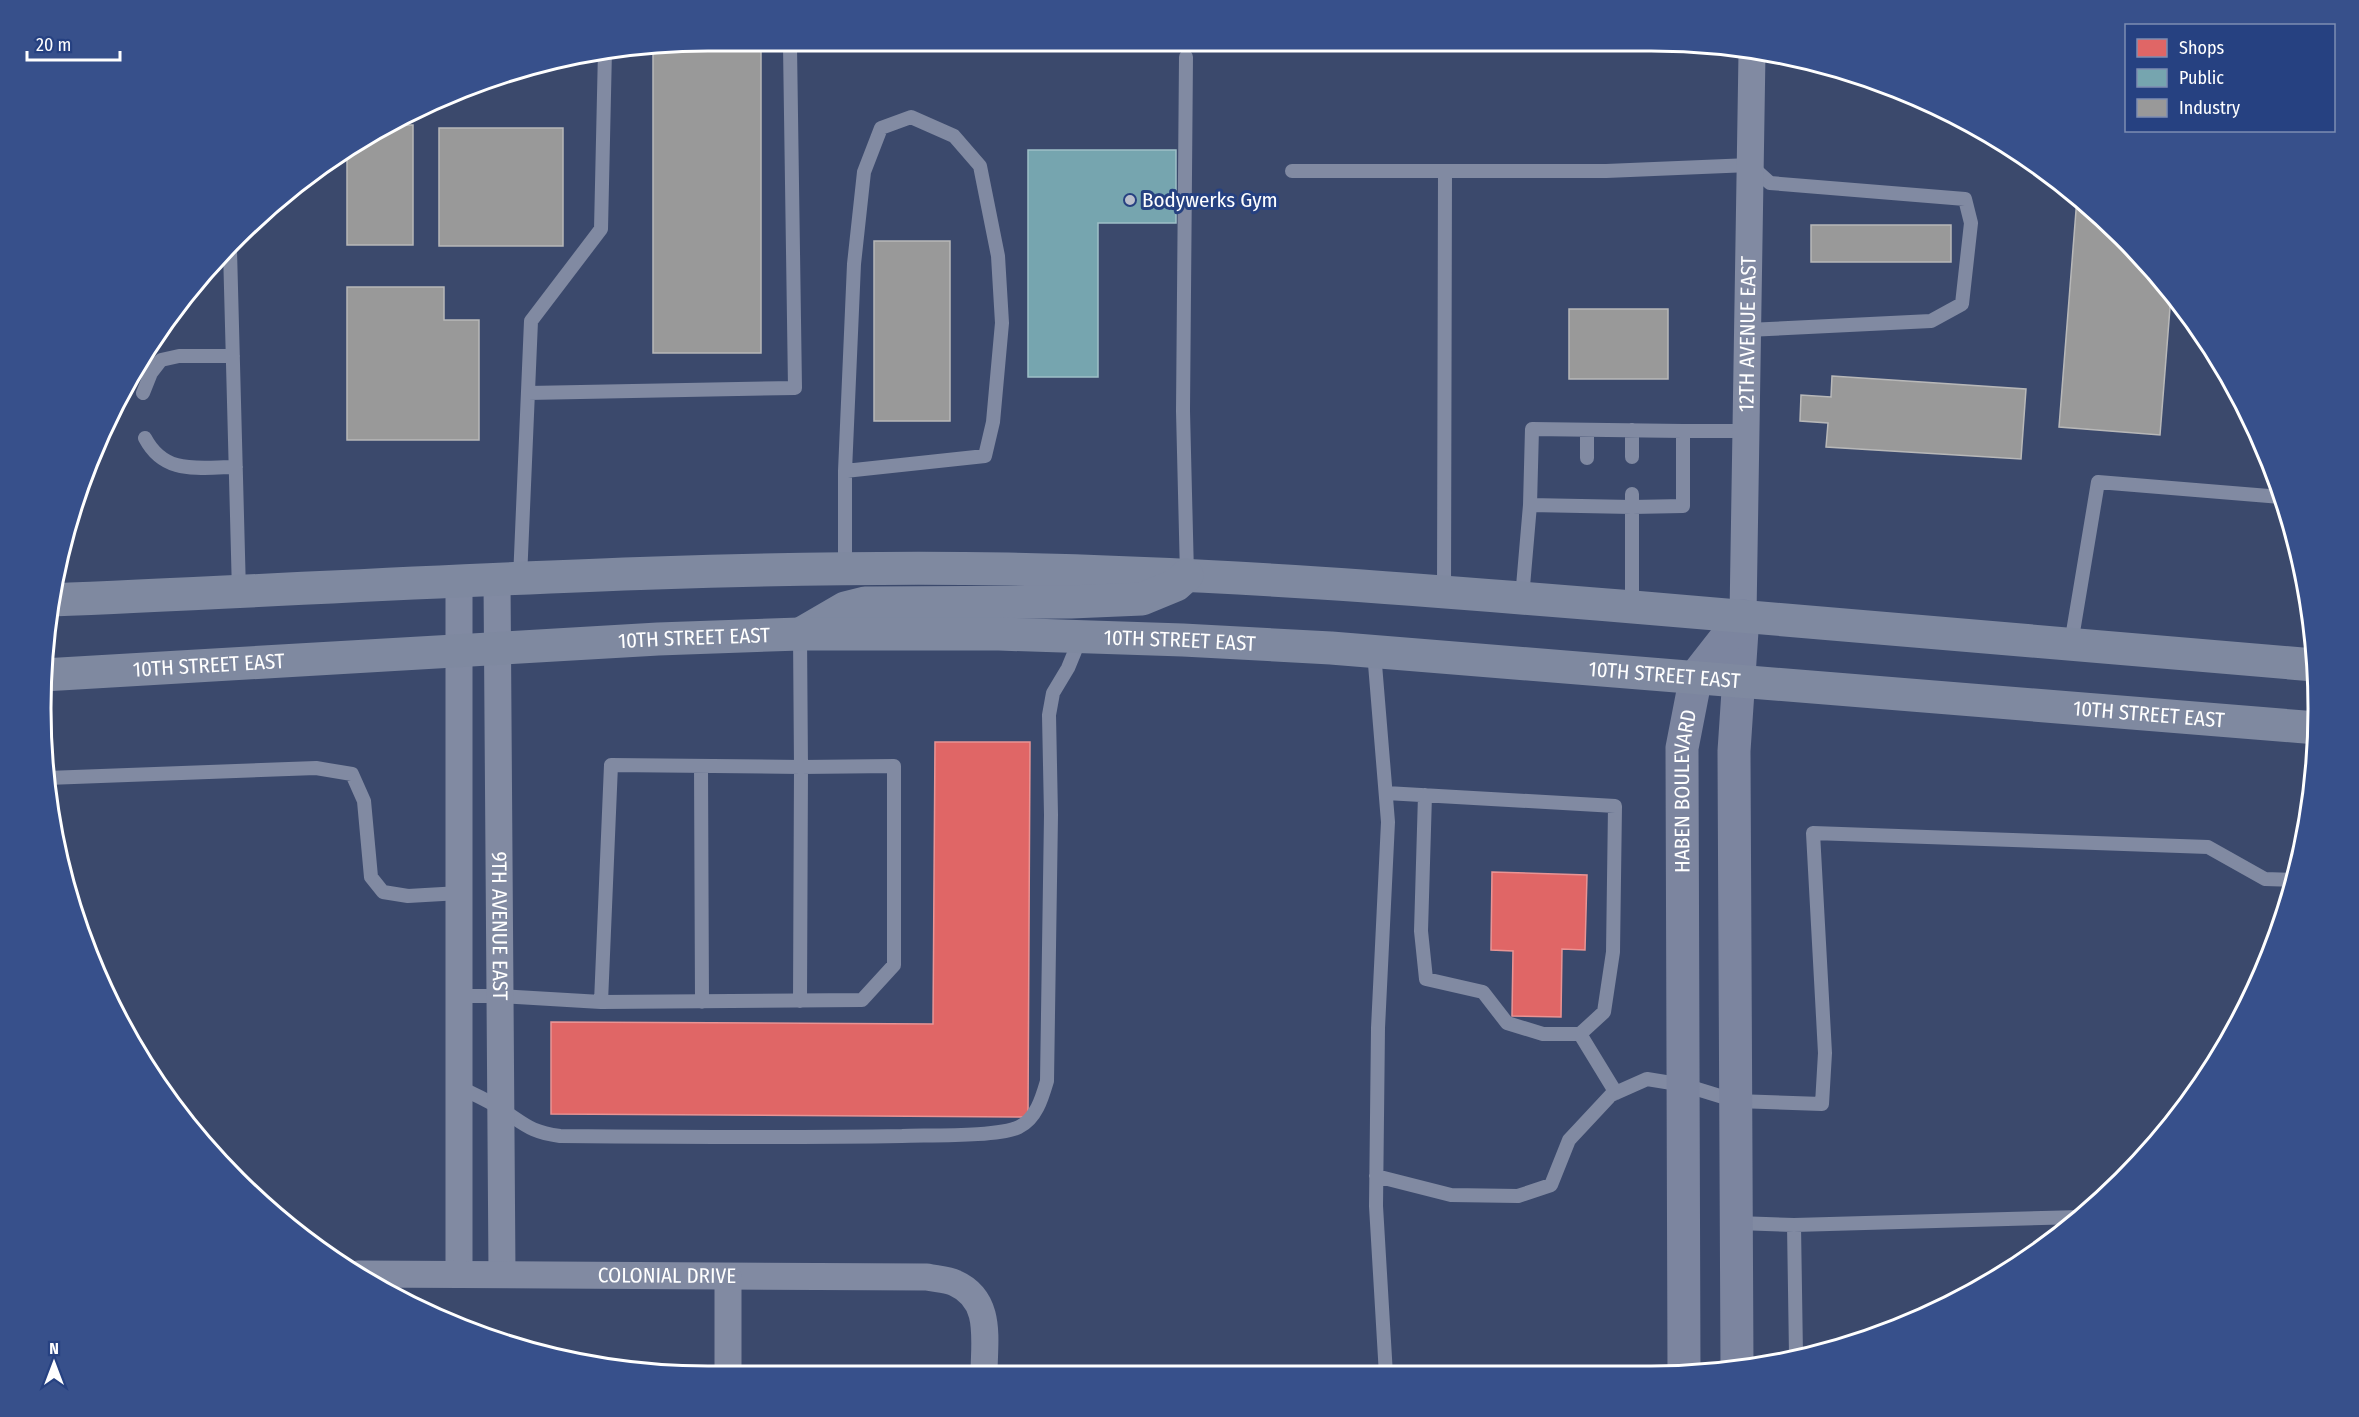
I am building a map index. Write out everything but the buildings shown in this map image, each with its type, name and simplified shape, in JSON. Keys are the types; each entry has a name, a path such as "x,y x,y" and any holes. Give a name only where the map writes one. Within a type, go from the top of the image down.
{"main road":[{"path":"61,600 674,572 845,568 1008,569 1187,575 1444,592 2072,644 2306,656"},
{"path":"800,634 845,608 865,603 1071,602 1142,599 1176,585 1187,575"},
{"name":"10TH STREET EAST","path":"52,674 658,639 800,634 1076,636 1374,652 1696,676 2308,727"}],"street":[{"name":"12TH AVENUE EAST","path":"1743,616 1752,60"},
{"name":"9TH AVENUE EAST","path":"502,1274 498,648 509,580"},
{"name":"9TH AVENUE EAST","path":"459,582 459,1274"},
{"name":"HABEN BOULEVARD","path":"1684,1365 1682,748 1696,676 1743,616"},
{"path":"1737,1360 1734,751 1743,616"},
{"name":"COLONIAL DRIVE","path":"374,1274 927,1277 953,1282 972,1293 981,1307 984,1325 984,1366"},
{"path":"728,1277 728,1366"}],"lane":[{"path":"528,393 795,388 790,51"},
{"path":"1186,57 1183,411 1187,575"},
{"path":"509,580 528,393 531,321 601,229 605,60"},
{"path":"845,471 985,456 993,422 1002,323 998,256 980,166 954,136 911,117 881,128 864,172 853,276 845,471 845,568"},
{"path":"1292,171 1606,171 1750,165 1770,183 1965,199 1971,223 1962,304 1931,321 1747,330"},
{"path":"1444,592 1445,171"},
{"path":"230,258 239,592"},
{"path":"143,393 151,373 161,360 179,356 233,356"},
{"path":"1522,598 1530,505 1532,429 1746,431"},
{"path":"1587,430 1587,458"},
{"path":"1632,430 1632,457"},
{"path":"1530,505 1586,500 1632,500 1683,506 1683,431"},
{"path":"145,438 153,452 167,463 182,467 236,467"},
{"path":"2072,644 2098,483 2273,496"},
{"path":"1632,500 1632,607"},
{"path":"800,634 800,1000"},
{"path":"459,1087 501,1108 523,1126 541,1133 560,1136 916,1136 1004,1131 1020,1127 1032,1116 1041,1101 1047,1082 1052,815 1049,715 1053,693 1075,651 1076,636"},
{"path":"1374,652 1388,822 1378,1028 1376,1176 1385,1366"},
{"path":"459,996 601,1002 862,1000 894,965 894,766 611,765 601,1002"},
{"path":"700,766 702,1002"},
{"path":"55,778 316,768 352,774 364,801 371,877 383,892 408,896 460,893"},
{"path":"1386,793 1425,795 1615,806 1613,952 1604,1012 1580,1034 1543,1034 1507,1023 1483,992 1426,979 1421,931 1425,795"},
{"path":"1376,1176 1451,1195 1518,1196 1551,1185 1569,1140 1611,1095 1647,1079 1683,1085 1736,1101 1822,1104 1825,1053 1812,832 2208,847 2265,879 2286,880"},
{"path":"1580,1034 1616,1093"},
{"path":"1737,1223 1794,1225 2065,1218"},
{"path":"1794,1225 1796,1349"}],"place":[{"name":"Bodywerks Gym","path":"1130,200"}]}
